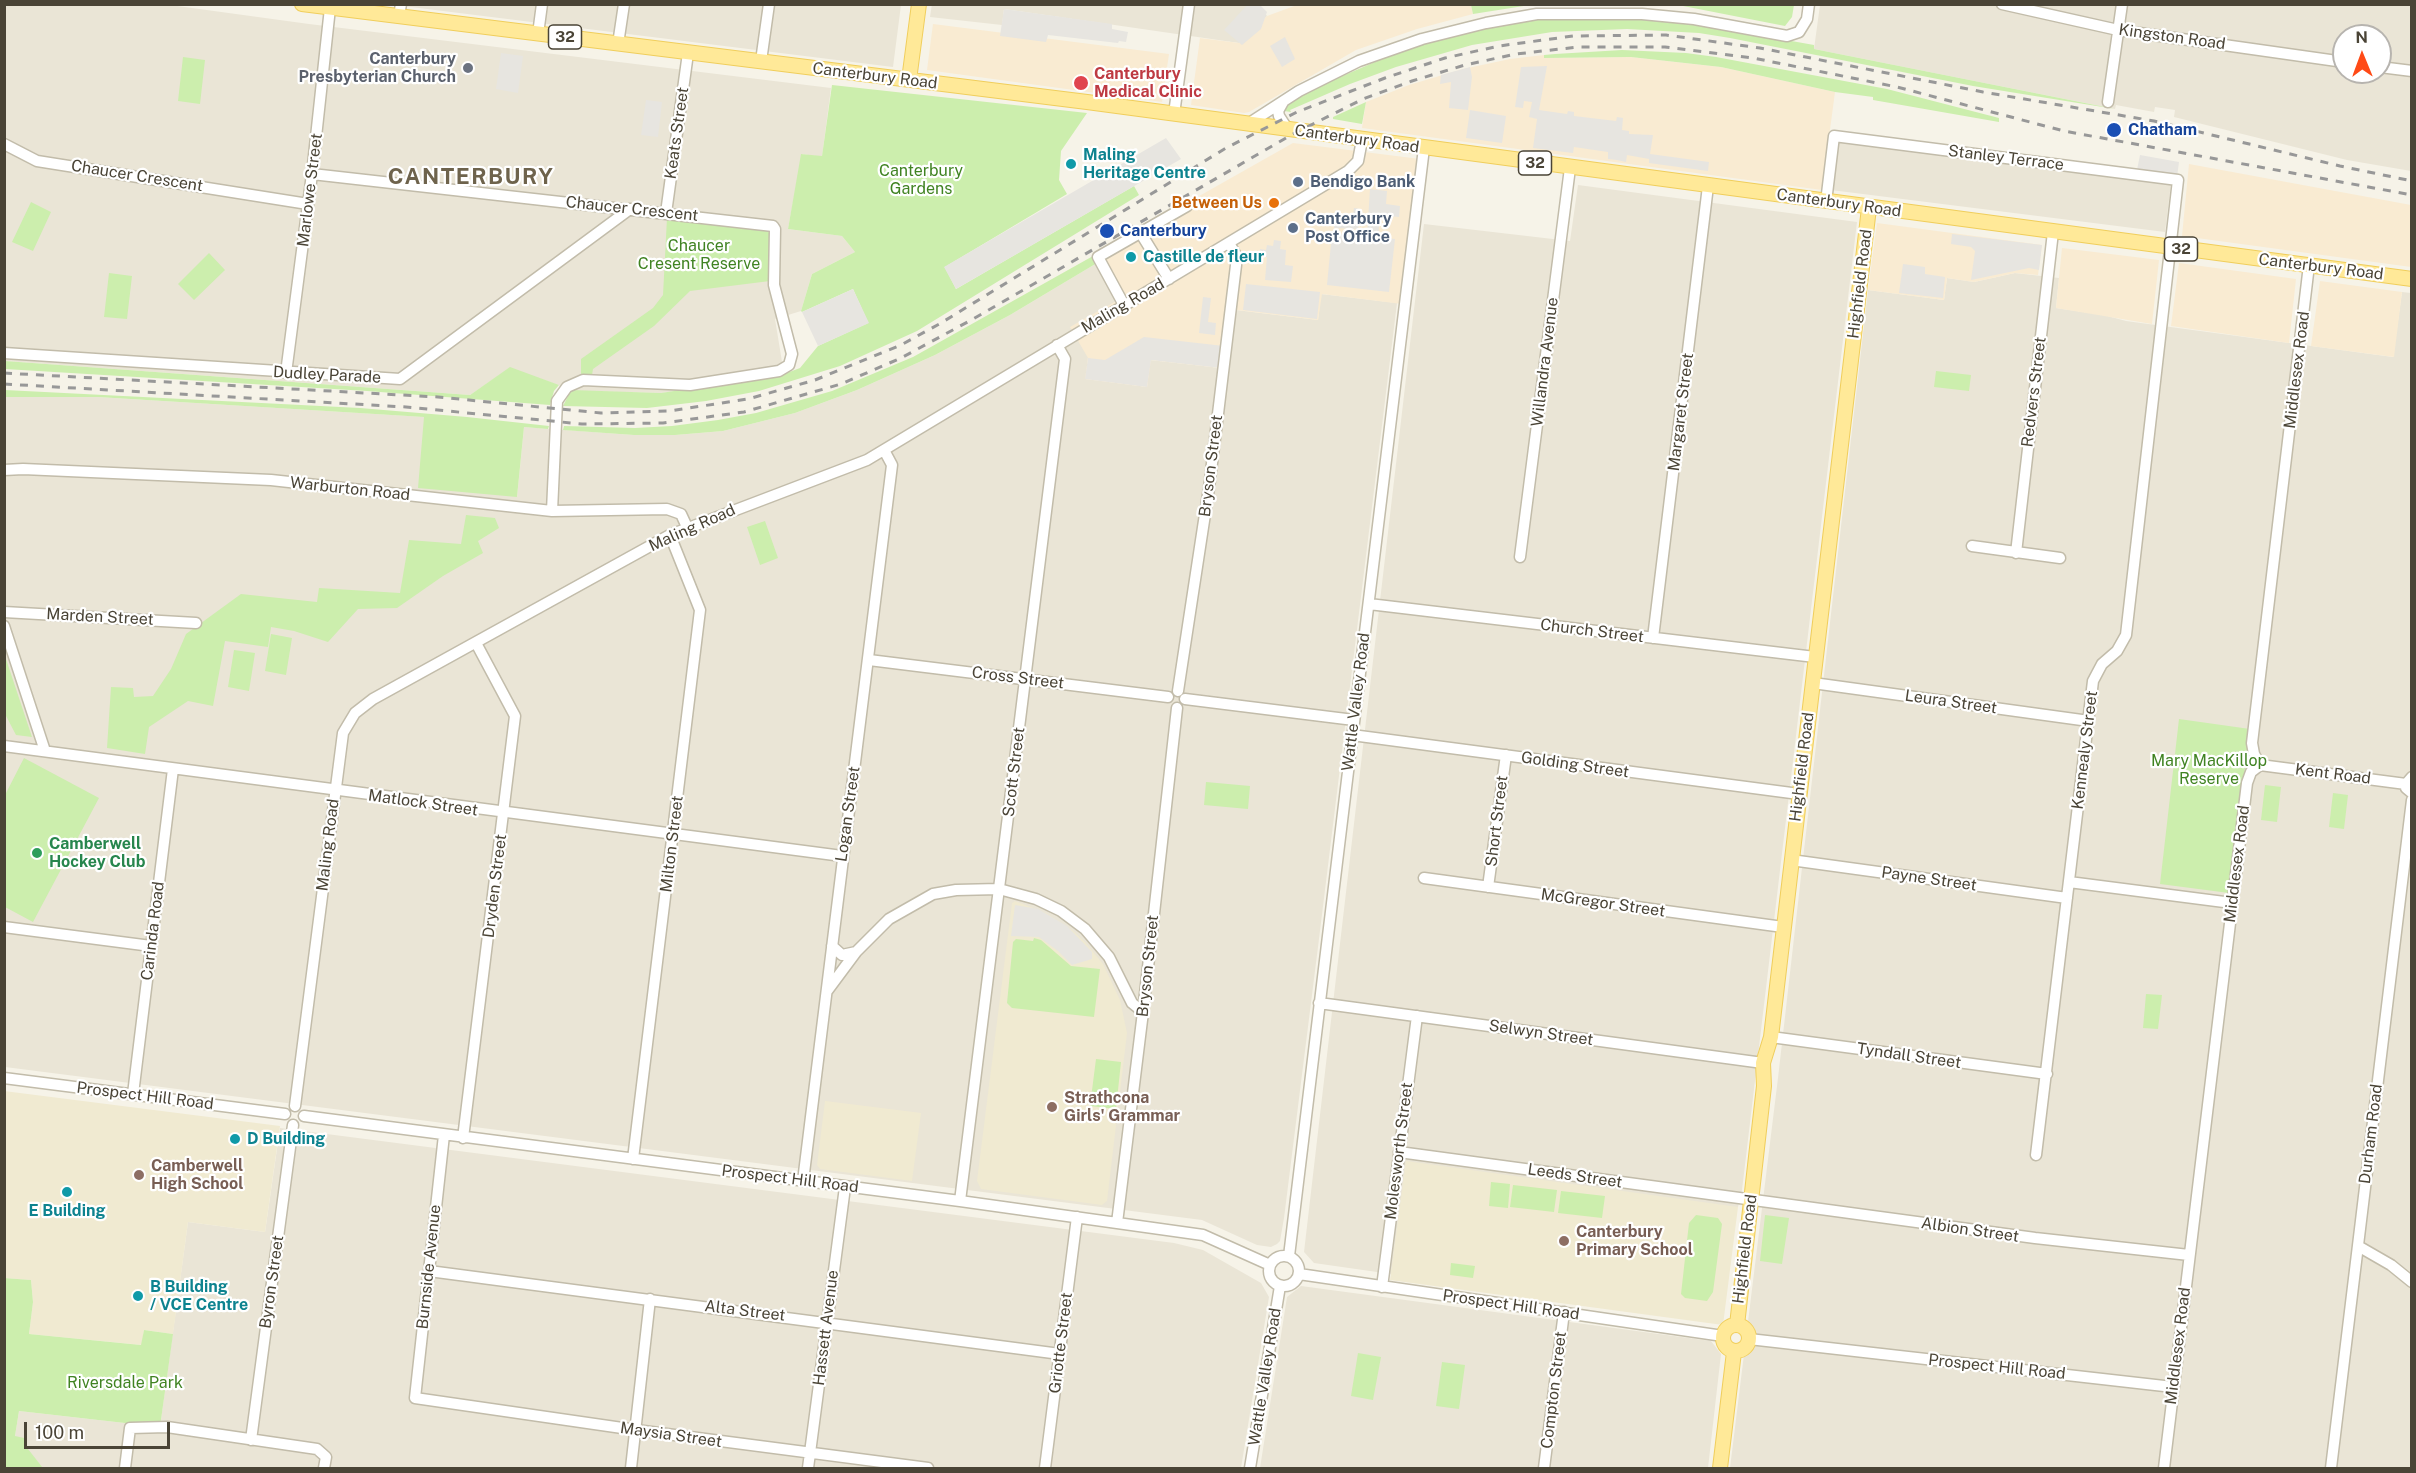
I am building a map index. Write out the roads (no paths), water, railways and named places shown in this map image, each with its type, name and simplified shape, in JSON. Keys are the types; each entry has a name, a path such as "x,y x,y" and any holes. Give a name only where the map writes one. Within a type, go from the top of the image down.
{"main road":[{"name":"Canterbury Road","path":"302,4 330,8 400,10 538,34 1174,114 2412,279"},
{"path":"909,80 919,4"},
{"name":"Highfield Road","path":"1737,1325 1764,1086 1763,1063 1771,1037 1869,208"},
{"path":"1737,1325 1747,1330 1749,1339 1744,1349 1734,1352 1725,1346 1723,1336 1727,1328 1737,1325"},
{"path":"1720,1468 1734,1352"}],"street":[{"path":"538,34 542,4"},
{"path":"618,44 624,4"},
{"path":"761,62 769,4"},
{"path":"1174,114 1189,4"},
{"path":"1248,124 1283,101 1359,61 1422,39 1538,9 1694,19 1786,36 1799,32 1807,19 1809,4"},
{"name":"Kingston Road","path":"2002,4 2118,30 2332,60"},
{"path":"2108,102 2122,4"},
{"name":"Marlowe Street","path":"286,373 312,174 330,8"},
{"name":"Keats Street","path":"666,213 688,53"},
{"path":"2392,68 2412,71"},
{"path":"1283,101 1278,114 1288,130"},
{"name":"Stanley Terrace","path":"1826,202 1834,136 2178,180 2170,247"},
{"name":"Maling Road","path":"295,1106 343,733 355,713 373,699 670,535 867,460 1348,171 1358,161 1362,140"},
{"name":"Chaucer Crescent","path":"4,144 38,161 308,204"},
{"name":"Wattle Valley Road","path":"1288,1256 1424,148"},
{"name":"Willandra Avenue","path":"1520,557 1570,168"},
{"name":"Chaucer Crescent","path":"312,174 773,226 775,229 774,285 792,354 789,366 779,371 690,385 583,380 567,387 557,401 552,511"},
{"name":"Margaret Street","path":"1653,638 1708,186"},
{"path":"1124,305 1098,257 1187,206"},
{"name":"Dudley Parade","path":"4,353 400,379 630,209"},
{"path":"1140,232 1169,279"},
{"name":"Redvers Street","path":"2016,553 2053,232"},
{"name":"Bryson Street","path":"1182,695 1237,257 1229,243"},
{"name":"Kennealy Street","path":"2036,1155 2093,681 2102,664 2117,651 2126,635 2170,247"},
{"name":"Middlesex Road","path":"2164,1468 2247,783 2252,772 2260,765 2254,754 2252,742 2309,265"},
{"name":"Scott Street","path":"960,1201 1065,359 1057,345"},
{"name":"Logan Street","path":"803,1181 892,465 884,450"},
{"name":"Warburton Road","path":"4,470 271,480 552,511 667,509 681,514 687,527"},
{"name":"Milton Street","path":"633,1159 700,610 670,535"},
{"path":"1972,546 2060,558"},
{"name":"Church Street","path":"1369,604 1815,657"},
{"name":"Marden Street","path":"4,612 196,623"},
{"path":"4,626 45,752"},
{"name":"Dryden Street","path":"463,1138 515,716 476,644"},
{"name":"Cross Street","path":"869,660 1168,697"},
{"name":"Leura Street","path":"1813,683 2089,721"},
{"path":"1182,695 1183,706 1176,708 1168,703 1168,697 1172,692 1354,720"},
{"name":"Bryson Street","path":"1116,1223 1143,1012 1176,708"},
{"name":"Golding Street","path":"1352,735 1799,794"},
{"name":"Matlock Street","path":"4,746 842,856"},
{"name":"Short Street","path":"1488,887 1506,755"},
{"name":"Kent Road","path":"2260,765 2410,785"},
{"name":"Carinda Road","path":"133,1094 173,769"},
{"name":"Durham Road","path":"2331,1468 2412,800"},
{"name":"Payne Street","path":"1791,860 2067,898"},
{"name":"McGregor Street","path":"1424,878 1783,927"},
{"path":"2069,882 2232,903"},
{"path":"826,992 856,952 889,919 933,894 956,890 999,889 1036,899 1061,910 1085,929 1108,957 1132,1003 1143,1012"},
{"path":"4,927 151,946"},
{"path":"832,946 842,955 856,952"},
{"name":"Selwyn Street","path":"1319,1003 1763,1063"},
{"name":"Molesworth Street","path":"1382,1287 1416,1016"},
{"name":"Tyndall Street","path":"1771,1037 2047,1074"},
{"name":"Prospect Hill Road","path":"4,1078 285,1114"},
{"path":"295,1106 302,1110 304,1116 300,1123 293,1125 288,1122 285,1114 289,1108 295,1106"},
{"name":"Prospect Hill Road","path":"304,1116 960,1201 1203,1235 1270,1265"},
{"name":"Byron Street","path":"252,1440 293,1125"},
{"name":"Burnside Avenue","path":"414,1398 444,1135"},
{"name":"Leeds Street","path":"1399,1152 1751,1201"},
{"name":"Hassett Avenue","path":"808,1468 845,1187"},
{"name":"Albion Street","path":"1751,1201 2035,1238 2189,1255"},
{"name":"Griotte Street","path":"1045,1468 1077,1217"},
{"path":"2358,1246 2391,1265 2412,1282"},
{"path":"1288,1256 1299,1266 1299,1275 1293,1283 1280,1286 1271,1278 1270,1265 1276,1258 1288,1256"},
{"name":"Alta Street","path":"429,1271 1060,1354"},
{"name":"Prospect Hill Road","path":"1299,1275 1723,1336"},
{"name":"Wattle Valley Road","path":"1250,1468 1280,1286"},
{"path":"631,1468 650,1299"},
{"name":"Compton Street","path":"1544,1468 1564,1312"},
{"name":"Prospect Hill Road","path":"1749,1339 2173,1387"},
{"name":"Maysia Street","path":"414,1398 928,1468"},
{"path":"125,1468 130,1428 167,1427 317,1449 326,1458 324,1468"}],"railway":[{"path":"4,373 438,397 601,413 669,411 748,399 815,380 901,345 941,323 1226,148 1297,112 1445,58 1499,46 1573,36 1666,35 1760,48 1983,92 2154,121 2412,181"},
{"path":"4,384 406,407 582,424 663,423 744,412 841,384 901,358 973,319 1293,134 1363,99 1465,65 1516,54 1578,47 1665,47 1753,58 1897,87 2064,131 2412,195"}],"place":[{"name":"Canterbury Presbyterian Church","path":"468,68"},
{"name":"Canterbury Medical Clinic","path":"1081,83"},
{"name":"Chatham","path":"2114,130"},
{"name":"Maling Heritage Centre","path":"1071,164"},
{"name":"Bendigo Bank","path":"1298,182"},
{"name":"Between Us","path":"1274,203"},
{"name":"Canterbury Post Office","path":"1293,228"},
{"name":"Canterbury","path":"1107,231"},
{"name":"Castille de fleur","path":"1131,257"},
{"name":"Camberwell Hockey Club","path":"37,853"},
{"name":"Strathcona Girls' Grammar","path":"1052,1107"},
{"name":"D Building","path":"235,1139"},
{"name":"Camberwell High School","path":"139,1175"},
{"name":"E Building","path":"67,1192"},
{"name":"Canterbury Primary School","path":"1564,1241"},
{"name":"B Building / VCE Centre","path":"138,1296"}],"district":[{"name":"CANTERBURY","path":"471,177"}],"park label":[{"name":"Canterbury Gardens","path":"921,180"},
{"name":"Chaucer Cresent Reserve","path":"699,255"},
{"name":"Mary MacKillop Reserve","path":"2209,770"},
{"name":"Riversdale Park","path":"125,1383"}]}
